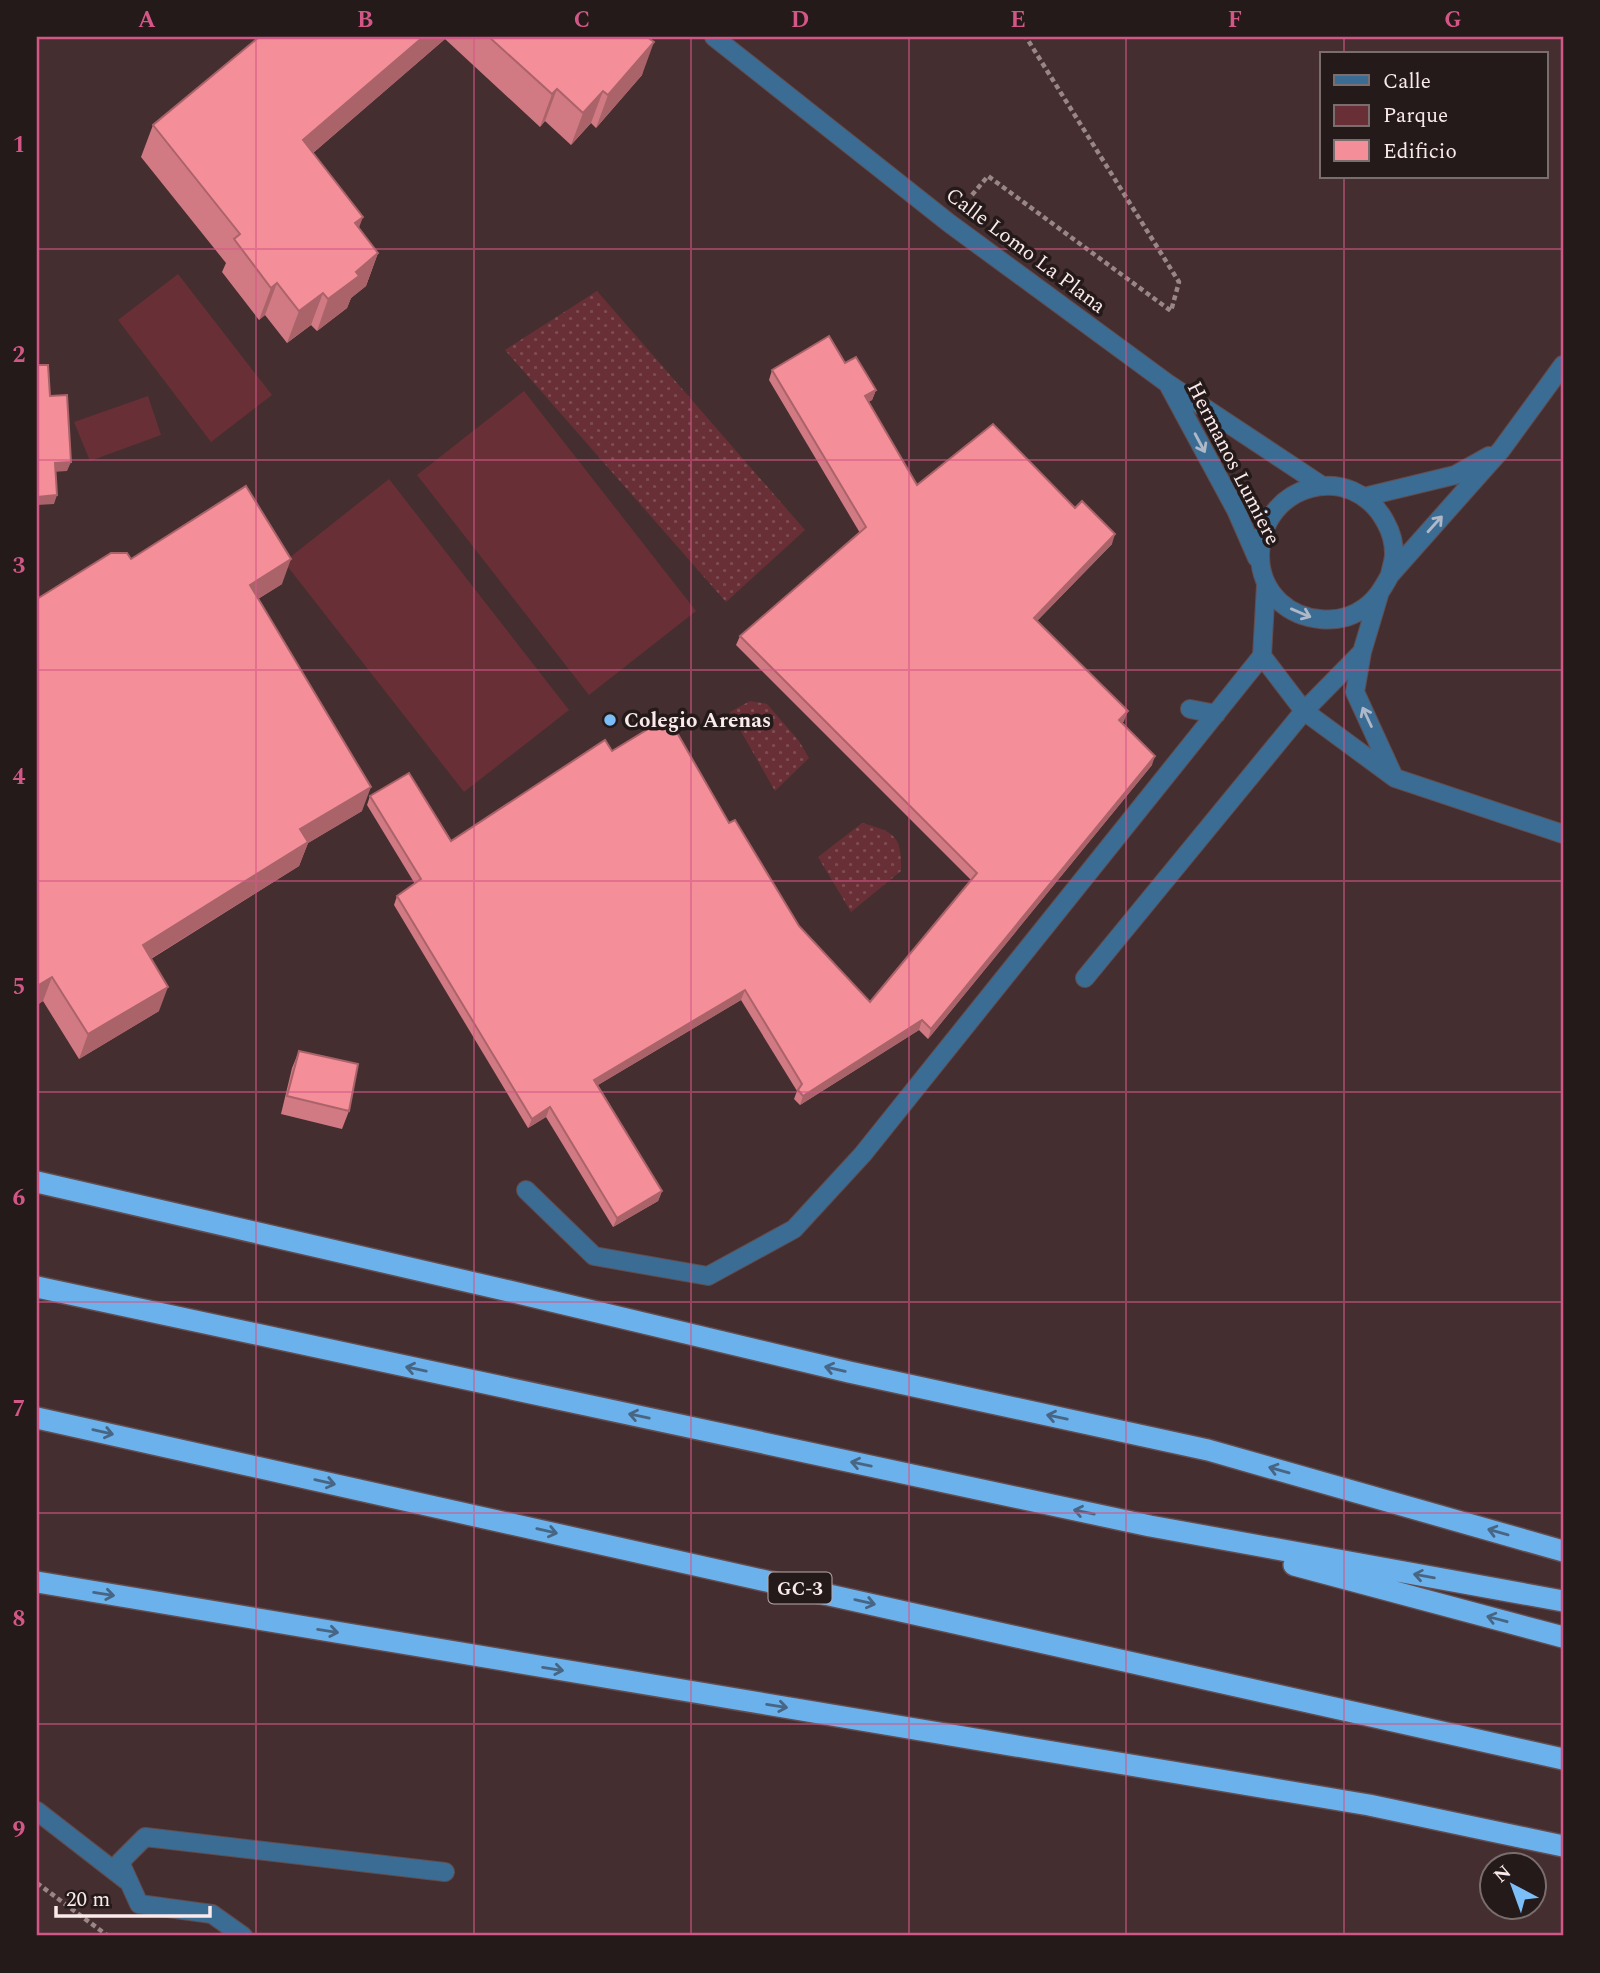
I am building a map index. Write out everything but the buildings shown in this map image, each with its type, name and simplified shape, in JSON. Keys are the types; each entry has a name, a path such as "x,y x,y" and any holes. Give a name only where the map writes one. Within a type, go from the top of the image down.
{"highway":[{"path":"37,1182 849,1372 1208,1450 1563,1551"},
{"path":"37,1287 1150,1526 1563,1601"},
{"name":"GC-3","path":"37,1418 1563,1759"},
{"path":"1150,1526 1563,1637"},
{"path":"37,1582 1369,1805 1563,1846"}],"street":[{"name":"Calle Lomo La Plana","path":"714,37 950,223 1167,383 1321,485"},
{"path":"1395,778 1356,692 1362,652 1379,595 1390,575 1501,450 1563,365"},
{"name":"Hermanos Lumiere","path":"1167,383 1236,510 1260,564"},
{"path":"1364,497 1455,475 1501,450"},
{"path":"526,1190 594,1256 708,1276 794,1229 863,1154 1262,656 1266,585 1260,564 1260,542 1268,521 1281,503 1300,491 1321,485 1343,488 1364,497 1380,511 1391,531 1394,553 1390,575"},
{"path":"1266,585 1280,602 1298,615 1320,620 1343,618 1363,610 1379,595"},
{"path":"1085,978 1304,711 1362,652"},
{"path":"1262,656 1304,711 1395,778 1563,834"},
{"path":"1190,709 1216,714"},
{"path":"37,1811 129,1882"},
{"path":"243,1936 212,1914 139,1905 120,1863 145,1836 445,1872"}],"path":[{"path":"950,223 988,176 1171,311 1179,282 1026,37"},
{"path":"37,1883 108,1936"}],"green space":[{"path":"178,274 272,395 211,442 118,320"},
{"path":"597,291 805,530 726,602 505,350"},
{"path":"524,391 696,611 589,695 417,475"},
{"path":"148,396 161,435 90,461 74,422"},
{"path":"389,479 569,710 464,792 284,562"},
{"path":"750,701 767,704 799,741 809,758 775,791 730,712"},
{"path":"862,823 882,829 894,837 900,850 901,871 851,912 818,857"}],"place":[{"name":"Colegio Arenas","path":"610,720"}]}
